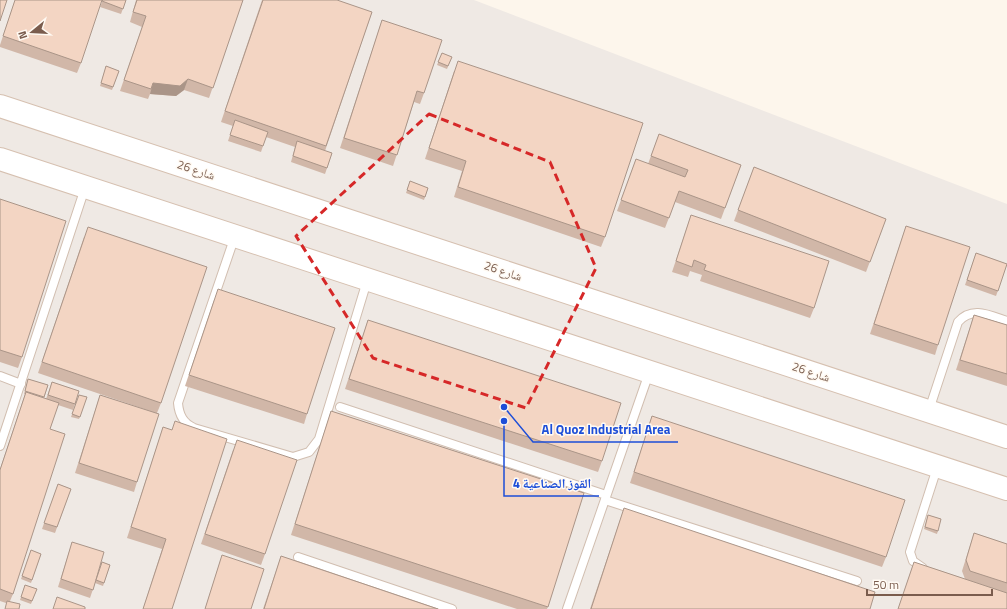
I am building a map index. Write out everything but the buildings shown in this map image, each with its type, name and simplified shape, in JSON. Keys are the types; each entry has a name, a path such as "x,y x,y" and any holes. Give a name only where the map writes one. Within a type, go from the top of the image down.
{"main road":[{"name":"شارع 26","path":"0,106 1007,436"},
{"path":"0,159 649,373 1007,489"}],"lane":[{"path":"0,446 86,187"},
{"path":"235,236 178,403 178,409 184,421 194,428 293,457 308,452 319,439 367,280"},
{"path":"929,411 958,322 963,316 977,312 1007,321"},
{"path":"567,609 649,373"},
{"path":"0,376 21,384"},
{"path":"340,407 858,581"},
{"path":"935,572 916,565 910,552 937,466"},
{"path":"298,557 452,609"}],"highlighted area":[{"path":"429,114 550,162 596,268 526,408 373,358 296,236"}],"shaded area":[{"path":"0,0 474,0 1007,204 1007,609 0,609"}],"place":[{"name":"Al Quoz Industrial Area","path":"504,407"},
{"name":"القوز الصناعية 4","path":"504,421"}]}
